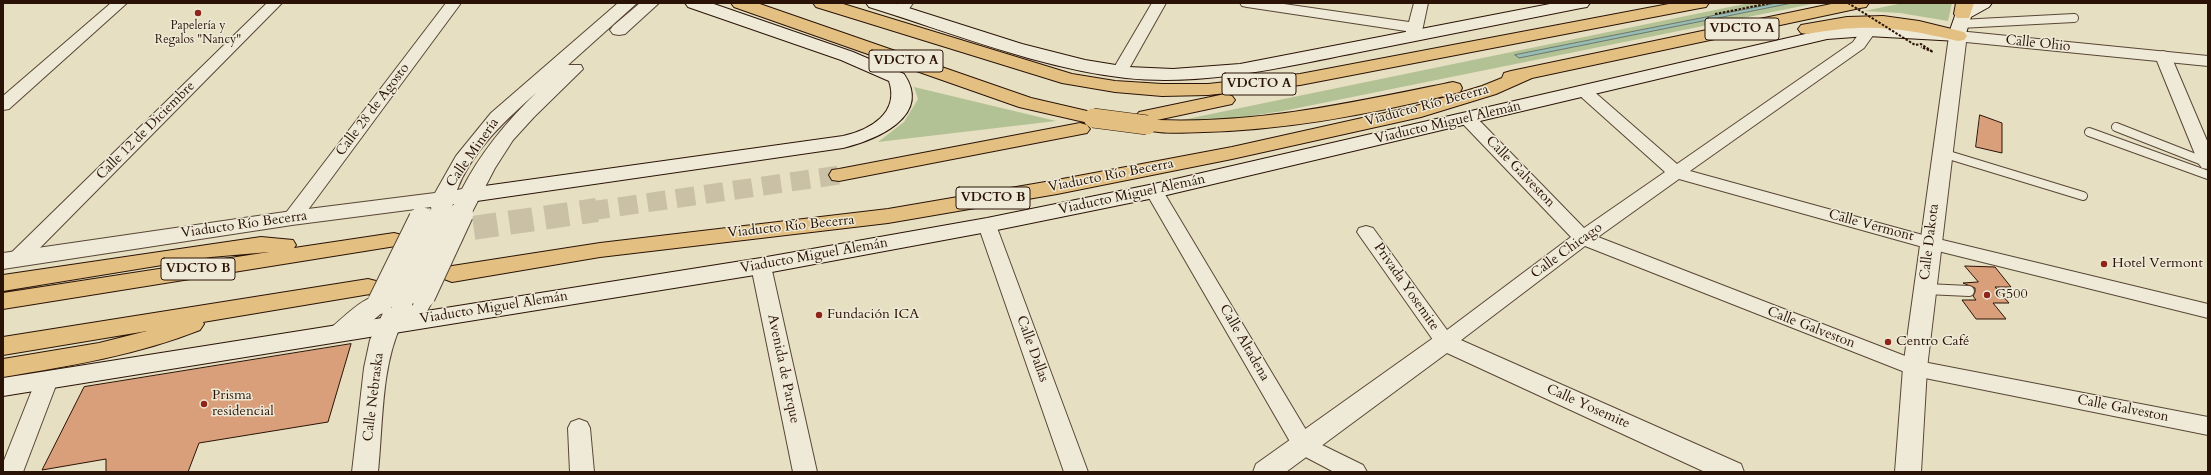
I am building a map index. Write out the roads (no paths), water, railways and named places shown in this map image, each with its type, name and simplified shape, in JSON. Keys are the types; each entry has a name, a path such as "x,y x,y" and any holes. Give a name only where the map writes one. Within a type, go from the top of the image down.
{"highway":[{"name":"VDCTO A","path":"740,3 1086,124 1147,121 1200,128 1259,124 1525,75 1860,3"},
{"name":"VDCTO A","path":"822,3 1032,69 1106,87 1135,90 1197,91 1343,74 1700,3"},
{"path":"1438,54 1470,41 1504,30 1640,3"},
{"path":"1624,54 1665,54 1700,51 1822,26 1860,22 1904,22 1926,26 1962,19"},
{"path":"836,36 854,58 901,59"},
{"path":"1147,121 1343,74"},
{"name":"Viaducto Río Becerra","path":"452,274 600,250 888,216 1057,187 1232,153 1421,111 1489,90 1525,75"},
{"path":"839,176 1086,124"},
{"name":"VDCTO B","path":"3,301 394,240"},
{"path":"3,283 211,250 261,244 344,247"},
{"path":"3,346 222,310 395,305"},
{"path":"3,368 126,346 167,335 222,310"}],"main road":[{"name":"Calle Minería","path":"395,305 440,208 470,152 498,117 628,3"},
{"name":"Calle Minería","path":"440,208 488,161 520,120 556,85 650,3"},
{"path":"3,386 341,332 395,305 440,208 855,140 874,132 890,120 897,112 902,97 902,90 897,78 854,58 694,3"},
{"path":"875,3 902,7 1063,61 1120,71 1161,75 1223,72 1414,32 1581,3"},
{"path":"1962,19 1983,3"},
{"name":"Calle Ohio","path":"1868,31 1962,19 2162,56 2208,61"},
{"name":"Calle Dakota","path":"1908,472 1915,368 1924,289 1962,19"},
{"name":"Viaducto Miguel Alemán","path":"395,305 761,266 987,225 1154,191 1585,92 1827,34 1868,31"},
{"name":"Viaducto Río Becerra","path":"10,259 292,218 440,208"},
{"name":"Calle Nebraska","path":"365,472 376,368 382,340 395,305"},
{"name":"Calle Chicago","path":"1266,472 1304,446 1445,342"},
{"name":"Calle Yosemite","path":"1445,342 1731,472"}],"street":[{"path":"3,105 120,3"},
{"name":"Calle 12 de Diciembre","path":"10,259 275,3"},
{"name":"Calle 28 de Agosto","path":"292,218 454,3"},
{"path":"1120,71 1159,3"},
{"path":"1247,3 1414,32 1421,3"},
{"name":"Calle Chicago","path":"1445,342 1583,238 1859,45 1868,31"},
{"path":"2162,56 2208,164"},
{"name":"Calle Vermont","path":"1585,92 1676,173 1930,243 1998,264 2208,311"},
{"name":"Calle Galveston","path":"1468,119 1583,238 1915,368 2208,426"},
{"name":"Calle Altadena","path":"1154,191 1304,446"},
{"name":"Calle Dallas","path":"987,225 1076,472"},
{"name":"Privada Yosemite","path":"1366,232 1445,342"},
{"name":"Avenida de Parque","path":"761,266 804,472"},
{"path":"11,472 47,380"},
{"path":"579,428 582,472"},
{"path":"1304,446 1355,472"}],"lane":[{"path":"1962,19 2074,18"},
{"path":"2116,127 2208,164"},
{"path":"2090,132 2208,175"},
{"path":"1942,153 2083,196"},
{"path":"1924,289 1969,291"}],"water":[{"path":"1777,3 1792,3 1519,58 1515,55"}],"tunnel":[{"path":"590,211 839,175"},
{"path":"438,233 597,210"}],"place":[{"name":"Papelería y Regalos \"Nancy\"","path":"198,13"},
{"name":"Hotel Vermont","path":"2104,264"},
{"name":"G500","path":"1987,295"},
{"name":"Fundación ICA","path":"819,315"},
{"name":"Centro Café","path":"1888,342"},
{"name":"Prisma residencial","path":"204,404"}]}
